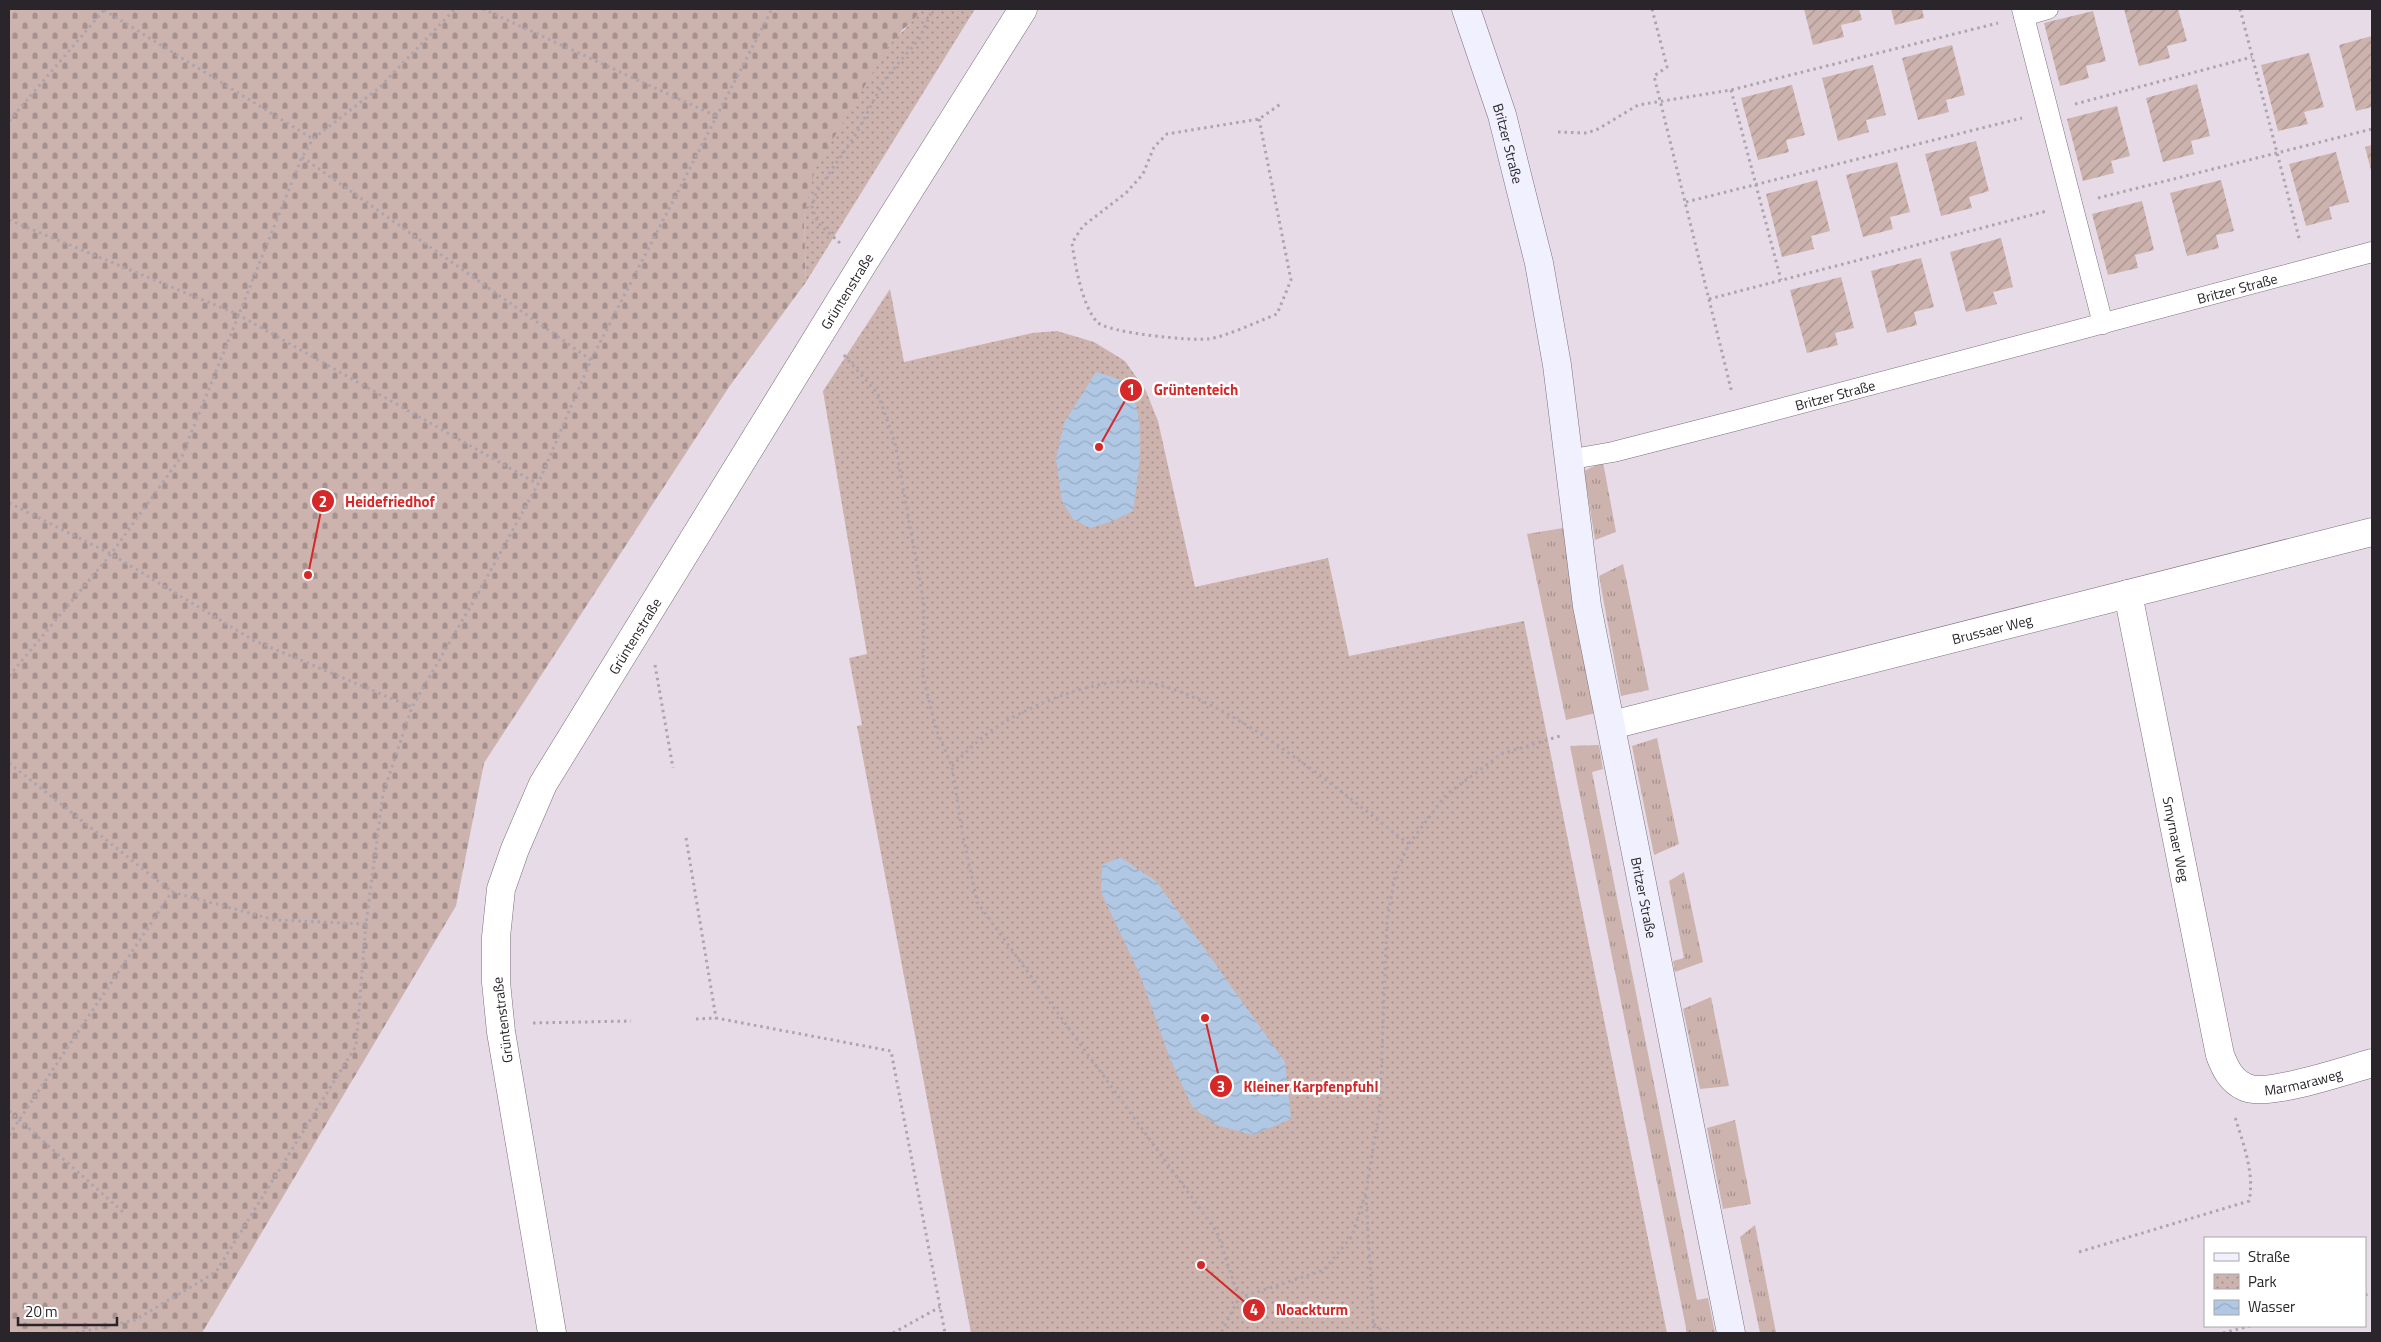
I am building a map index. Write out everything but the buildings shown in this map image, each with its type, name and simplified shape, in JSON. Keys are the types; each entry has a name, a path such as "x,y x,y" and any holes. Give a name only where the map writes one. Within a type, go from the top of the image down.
{"main road":[{"name":"Britzer Straße","path":"1466,9 1502,115 1539,263 1557,365 1587,606 1731,1333"}],"street":[{"name":"Grüntenstraße","path":"552,1333 502,1032 496,982 496,937 501,888 515,849 543,784 874,245 1023,9"},
{"name":"Brussaer Weg","path":"1612,725 2372,532"},
{"name":"Smyrnaer Weg","path":"2128,594 2220,1055 2227,1072 2235,1082"},
{"name":"Marmaraweg","path":"2235,1082 2246,1088 2256,1090 2277,1088 2372,1063"}],"lane":[{"path":"2048,9 2023,13 2103,324"},
{"name":"Britzer Straße","path":"1568,460 1613,452 1738,420 2372,252"}],"path":[{"path":"9,122 104,9 313,139"},
{"path":"9,676 111,554 182,456 237,314 302,157 313,139 379,88 455,9"},
{"path":"483,9 717,116"},
{"path":"76,1333 135,1320 216,1272 356,1046 366,924 383,794 412,707 480,590 538,484 591,360 772,9"},
{"path":"840,244 818,223 812,207 816,193 856,134 885,79 919,39 933,9"},
{"path":"1652,9 1667,67 1654,76 1738,420"},
{"path":"2240,9 2307,270"},
{"path":"1558,132 1591,132 1638,105 1731,90 2001,23"},
{"path":"2067,106 2252,57"},
{"path":"1731,90 1782,280"},
{"path":"1259,119 1291,280 1277,314 1209,338 1148,335 1109,329 1098,323 1088,310 1074,258 1072,243 1084,226 1126,193 1138,180 1143,174 1154,147 1167,134 1259,119 1282,103"},
{"path":"1686,202 2023,118"},
{"path":"2090,200 2372,129"},
{"path":"302,157 591,360"},
{"path":"1709,299 2056,208"},
{"path":"9,220 237,314 538,484"},
{"path":"842,352 878,394 895,443 924,604 923,676 936,729 952,766 962,831 977,902 1217,1232 1239,1298"},
{"path":"9,503 111,554 253,640 412,707"},
{"path":"655,665 673,768"},
{"path":"952,766 988,733 1024,712 1100,683 1133,681 1176,689 1220,711 1264,737 1409,844"},
{"path":"1221,1333 1239,1298 1324,1270 1352,1236 1366,1192 1380,1106 1387,920 1396,872 1409,844 1446,795 1501,754 1560,736"},
{"path":"9,763 172,892 275,920 366,924"},
{"path":"686,838 716,1018"},
{"path":"9,1135 172,892"},
{"path":"696,1019 716,1018 892,1051 945,1333"},
{"path":"533,1023 631,1020"},
{"path":"9,1111 123,1212"},
{"path":"2080,1252 2249,1201 2251,1190 2246,1154 2235,1117"},
{"path":"1366,1192 1374,1333"},
{"path":"893,1333 940,1308"},
{"path":"1373,1323 1385,1333"},
{"path":"2223,1333 2246,1327"}],"green space":[{"path":"9,9 921,9 915,20 902,30 804,215 806,282 729,387 484,763 456,906 202,1333 9,1333"},
{"path":"921,9 975,9 806,282 804,215 815,169 888,47"},
{"path":"1804,9 1859,9 1862,20 1841,25 1844,37 1813,45"},
{"path":"1891,9 1922,9 1924,18 1895,25"},
{"path":"2124,9 2178,9 2187,41 2167,46 2170,58 2139,66"},
{"path":"2093,11 2106,61 2086,66 2089,78 2060,86 2044,23"},
{"path":"2372,36 2372,107 2356,111 2339,45"},
{"path":"1952,45 1965,95 1946,100 1949,112 1918,120 1902,58"},
{"path":"2309,53 2324,107 2304,112 2308,124 2278,131 2261,65"},
{"path":"1873,65 1886,115 1866,120 1869,132 1838,141 1822,78"},
{"path":"2197,84 2210,136 2191,141 2194,154 2163,162 2146,98"},
{"path":"1792,85 1805,135 1786,140 1789,152 1758,160 1741,98"},
{"path":"2117,106 2130,156 2111,161 2114,173 2083,181 2067,119"},
{"path":"1976,141 1989,191 1969,197 1972,208 1941,216 1925,154"},
{"path":"2372,145 2372,174 2365,147"},
{"path":"2336,152 2349,202 2329,207 2332,219 2306,226 2289,164"},
{"path":"1897,162 1910,212 1890,217 1893,229 1863,237 1846,175"},
{"path":"1817,180 1830,231 1811,236 1814,249 1782,257 1766,194"},
{"path":"2221,180 2234,231 2216,235 2219,248 2187,256 2170,193"},
{"path":"2142,201 2154,250 2135,255 2138,268 2108,275 2092,214"},
{"path":"2001,238 2013,287 1993,292 1997,304 1966,312 1950,252"},
{"path":"1921,258 1934,307 1914,312 1917,325 1887,333 1871,271"},
{"path":"1841,277 1854,328 1835,333 1838,345 1807,353 1790,290"},
{"path":"890,289 904,362 1032,333 1057,331 1094,342 1125,361 1146,391 1158,421 1195,587 1328,558 1349,656 1524,621 1667,1333 971,1333 857,726 862,725 849,658 867,654 823,391"},
{"path":"1603,462 1616,532 1595,540 1584,471"},
{"path":"1563,528 1596,713 1566,720 1527,534"},
{"path":"1623,564 1649,690 1621,696 1599,576"},
{"path":"1657,738 1679,844 1654,855 1632,746"},
{"path":"1599,745 1603,769 1592,772 1697,1300 1708,1298 1715,1333 1687,1333 1570,746"},
{"path":"1684,872 1703,962 1675,972 1673,961 1684,958 1669,881"},
{"path":"1711,997 1729,1086 1700,1089 1683,1009"},
{"path":"1735,1120 1751,1204 1723,1209 1707,1128"},
{"path":"1755,1225 1776,1333 1760,1333 1740,1237"}],"water":[{"path":"1096,372 1118,379 1129,389 1135,403 1139,421 1140,440 1138,479 1133,511 1113,521 1090,528 1073,519 1062,501 1056,459 1064,423"},
{"path":"1120,857 1157,882 1285,1062 1291,1119 1253,1135 1219,1126 1193,1108 1171,1061 1140,975 1101,892 1102,865"}],"place":[{"name":"Grüntenteich","path":"1099,447"},
{"name":"Heidefriedhof","path":"308,575"},
{"name":"Kleiner Karpfenpfuhl","path":"1205,1018"},
{"name":"Noackturm","path":"1201,1265"}]}
